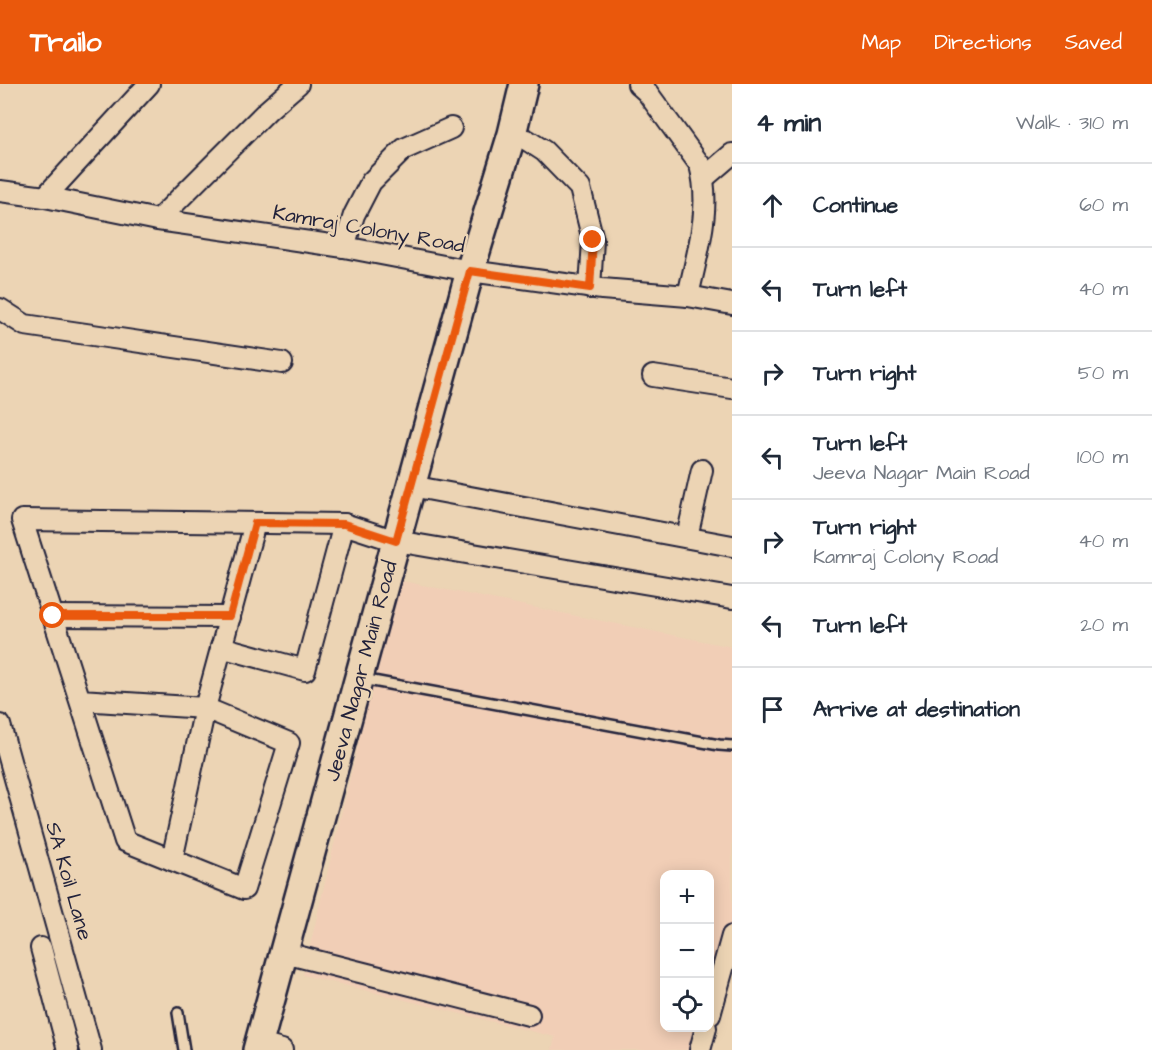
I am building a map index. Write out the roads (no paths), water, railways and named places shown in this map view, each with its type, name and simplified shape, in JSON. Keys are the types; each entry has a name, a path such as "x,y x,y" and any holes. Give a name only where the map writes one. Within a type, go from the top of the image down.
{"street":[{"path":"45,197 150,84"},
{"path":"158,220 268,110 298,84"},
{"name":"Jeeva Nagar Main Road","path":"266,1048 285,953 470,271 512,134 524,84"},
{"path":"638,84 647,92 700,165 704,178 706,213 688,297"},
{"path":"344,247 354,215 371,182 404,148 451,128"},
{"path":"527,140 544,151 580,188 593,240 590,288"},
{"path":"704,178 732,154"},
{"name":"Kamraj Colony Road","path":"0,191 45,197 158,220 344,247 470,271 590,288 729,301"},
{"path":"0,309 25,325 282,363"},
{"path":"653,376 732,388"},
{"path":"687,537 702,470"},
{"path":"411,486 732,546"},
{"path":"80,700 205,708 289,743 244,890 125,841 22,520 344,524 396,541 732,598"},
{"path":"172,860 205,708 255,523"},
{"path":"221,647 304,670 344,524"},
{"path":"53,616 230,616"},
{"name":"SA Koil Lane","path":"0,725 91,1050"},
{"path":"714,1001 732,936"},
{"path":"41,948 68,1050"},
{"path":"285,953 529,1015"},
{"path":"699,1050 705,1032"}],"lane":[{"path":"359,678 732,746"},
{"path":"178,1013 184,1050"}]}
